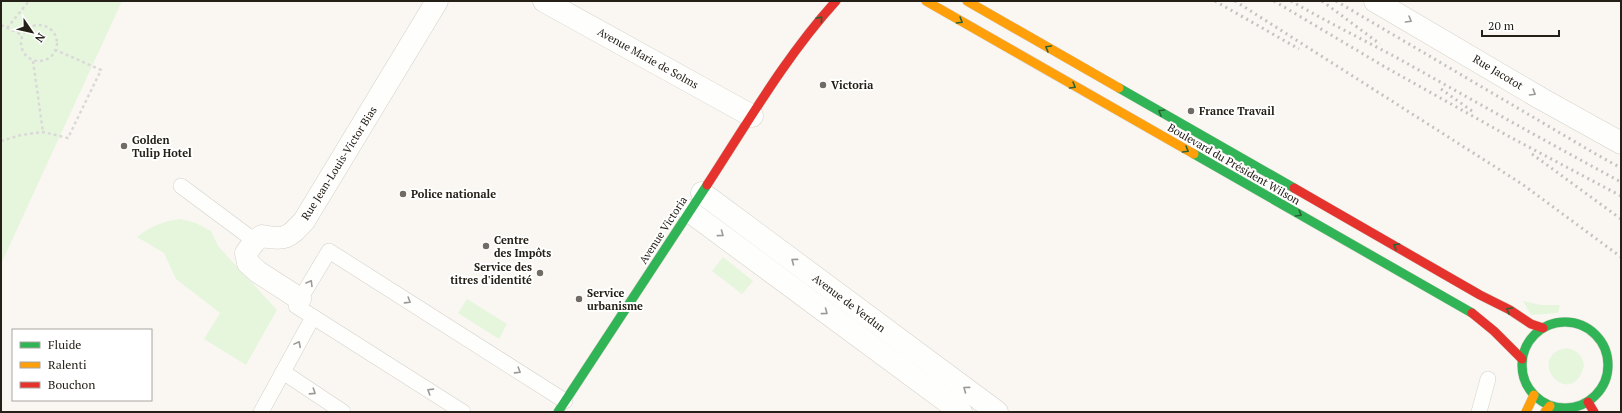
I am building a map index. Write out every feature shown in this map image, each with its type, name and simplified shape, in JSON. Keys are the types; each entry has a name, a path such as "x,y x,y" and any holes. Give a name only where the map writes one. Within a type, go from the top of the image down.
{"main road":[{"name":"Avenue Victoria","path":"562,406 789,60 816,24 836,1"},
{"name":"Boulevard du Président Wilson","path":"926,1 1469,311 1494,331 1522,359"},
{"name":"Boulevard du Président Wilson","path":"967,1 1480,295 1510,310 1531,324 1543,328"},
{"name":"Avenue Victoria","path":"789,60 813,13"},
{"path":"1557,322 1571,322 1585,326 1596,335 1605,347 1609,361 1608,376 1602,389 1588,402 1564,410 1548,409 1534,395 1526,384 1522,372 1522,359 1526,347 1533,336 1543,328 1557,322"},
{"path":"1605,347 1617,353"},
{"path":"1602,389 1612,388"},
{"path":"1526,412 1534,395"},
{"path":"1588,402 1594,412"}],"street":[{"name":"Rue Jean-Louis-Victor Bias","path":"255,241 262,236 274,238 290,236 304,221 437,1"},
{"name":"Avenue Marie de Solms","path":"544,1 752,116"},
{"name":"Rue Jacotot","path":"1375,1 1540,98 1621,143"},
{"name":"Avenue de Verdun","path":"702,193 997,412"},
{"name":"Avenue de Verdun","path":"689,211 961,412"},
{"path":"255,241 246,253 248,263 307,308"}],"lane":[{"path":"181,186 255,241"},
{"path":"261,412 283,372 329,252 562,406"},
{"path":"307,308 463,412"},
{"path":"283,372 343,412"},
{"path":"1479,412 1488,379"}],"path":[{"path":"7,28 29,1"},
{"path":"1,25 22,35"},
{"path":"43,25 54,32 57,43 56,50 50,59 39,62 33,61 27,58 21,48 20,41 22,35 31,26 43,25"},
{"path":"1,141 21,135 43,132 68,138 100,70 56,50"},
{"path":"33,61 43,132"}],"green space":[{"path":"1,1 122,1 1,264"},
{"path":"181,219 196,223 211,231 218,246 277,310 246,365 204,339 220,313 176,279 164,253 137,237 158,225"},
{"path":"723,257 753,281 742,294 712,271"},
{"path":"467,299 507,324 499,339 458,313"},
{"path":"1523,301 1541,305 1560,305 1558,313 1531,315"},
{"path":"1566,348 1573,350 1578,354 1582,359 1584,366 1578,379 1570,384 1561,383 1554,378 1549,370 1549,361 1554,353"}],"railway":[{"path":"1215,1 1299,49"},
{"path":"1235,1 1522,184 1621,257"},
{"path":"1274,1 1385,67 1510,137 1621,196"},
{"path":"1291,1 1621,182"},
{"path":"1322,1 1380,44"},
{"path":"1336,1 1621,168"},
{"path":"1441,89 1472,111"},
{"path":"1532,154 1621,219"}],"traffic: fast":[{"path":"1119,88 1294,188"},
{"path":"1194,154 1472,313"},
{"path":"558,412 707,185"},
{"path":"1565,322 1582,325 1596,334 1605,348 1608,365 1605,382 1596,396 1582,405 1565,408 1548,405 1534,396 1525,382 1522,365 1525,348 1534,334 1548,325 1565,322"}],"traffic: slow":[{"path":"926,1 1194,154"},
{"path":"967,1 1119,88"},
{"path":"1526,412 1534,395"},
{"path":"1545,412 1550,406"}],"traffic: jam":[{"path":"707,185 784,67 836,1"},
{"path":"1294,188 1480,295 1510,310 1531,324 1543,328"},
{"path":"1472,313 1494,331 1522,359"},
{"path":"1588,402 1594,412"}],"place":[{"name":"Victoria","path":"823,85"},
{"name":"France Travail","path":"1191,111"},
{"name":"Golden Tulip Hotel","path":"124,146"},
{"name":"Police nationale","path":"403,194"},
{"name":"Centre des Impôts","path":"486,246"},
{"name":"Service des titres d'identité","path":"540,273"},
{"name":"Service urbanisme","path":"579,299"}]}
